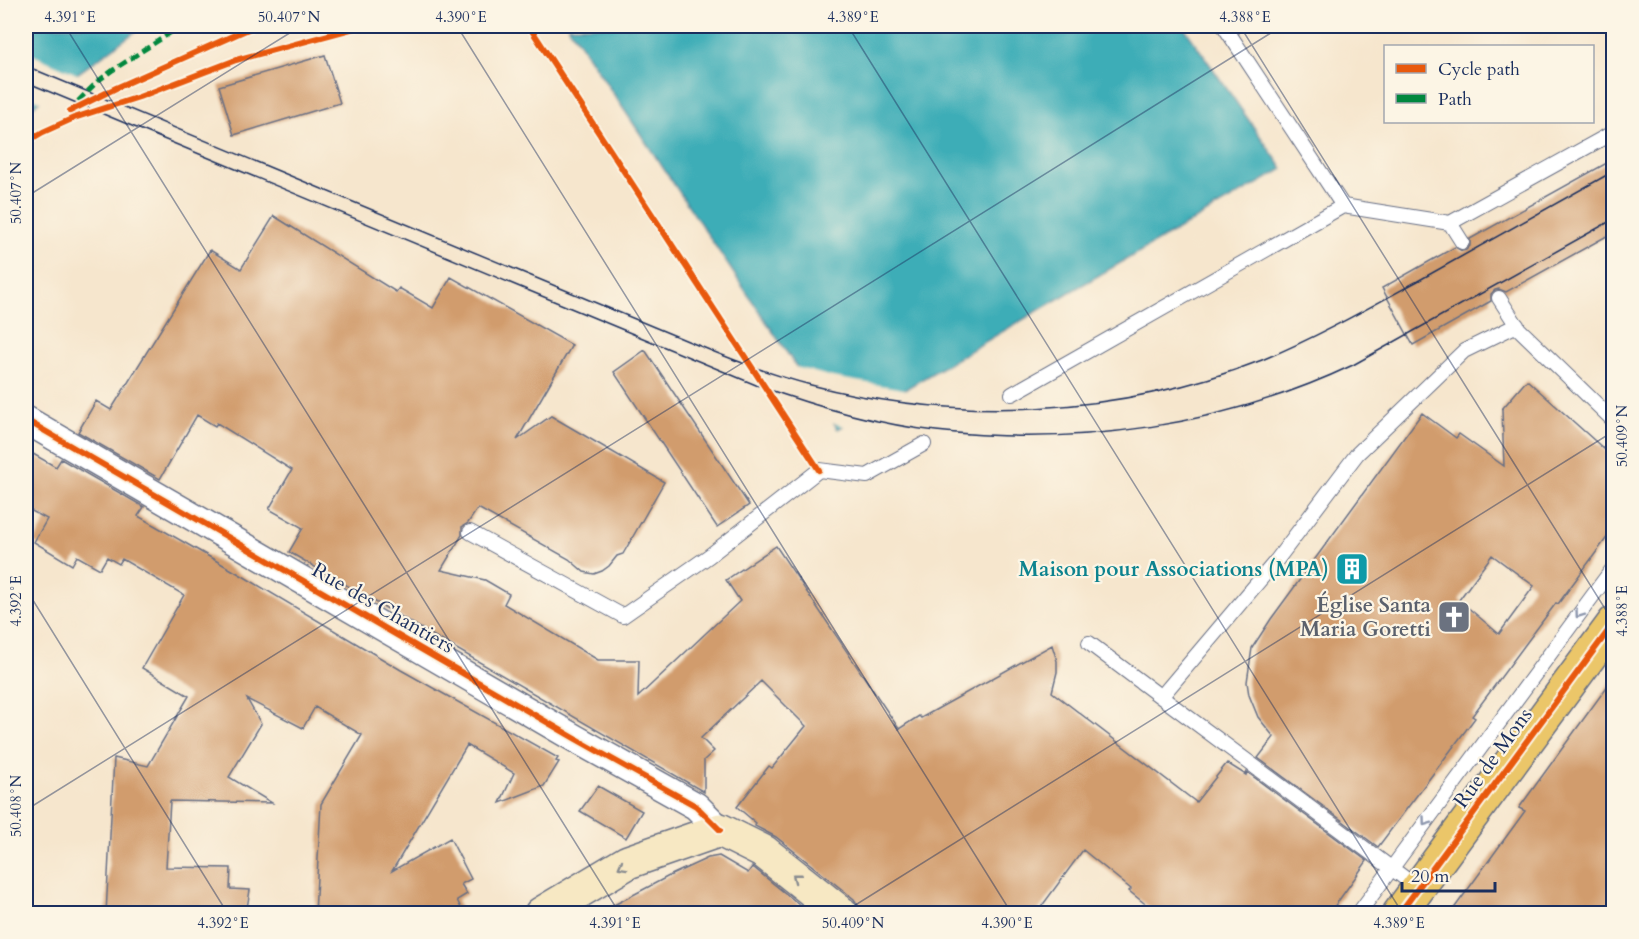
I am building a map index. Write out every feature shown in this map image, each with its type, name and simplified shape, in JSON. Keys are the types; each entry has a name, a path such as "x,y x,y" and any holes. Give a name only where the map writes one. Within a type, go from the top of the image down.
{"main road":[{"name":"Rue de Mons","path":"1408,901 1614,623"}],"street":[{"name":"Rue des Chantiers","path":"26,420 576,739 696,806 720,830"},
{"path":"541,914 628,862 720,830 764,852 842,914"}],"lane":[{"path":"1224,26 1342,206"},
{"path":"1012,394 1342,206 1450,222 1614,132"},
{"path":"1450,222 1462,242"},
{"path":"1499,298 1519,329 1614,421"},
{"path":"1161,696 1276,561 1357,454 1464,351 1517,325"},
{"path":"470,532 623,616 709,556 819,470 867,476 924,444"},
{"path":"1358,914 1614,567"},
{"path":"1089,643 1392,869 1408,901"}],"water":[{"path":"26,26 143,26 26,111"},
{"path":"568,26 1183,26 1283,169 838,429"}],"pier":[{"path":"26,52 79,75 42,102 26,95"},
{"path":"792,366 832,377 909,390 847,427 830,422"}],"building":[{"path":"325,55 340,103 234,135 219,86"},
{"path":"1614,159 1614,232 1506,292 1495,290 1491,294 1491,301 1413,345 1382,288 1455,247 1462,251 1466,250 1470,246 1470,239"},
{"path":"274,216 396,292 399,288 433,308 451,277 572,345 517,440 551,416 664,482 623,554 617,556 602,571 594,574 584,572 569,559 478,508 468,523 462,527 462,535 441,570 485,580 509,594 504,604 598,660 639,660 638,697 740,601 726,580 776,546 899,729 1052,645 1057,661 1057,672 1052,692 1196,802 1227,763 1246,775 1247,772 1367,861 1329,914 1158,914 1083,850 1036,914 860,914 854,899 776,837 755,826 756,823 737,807 769,766 772,768 806,726 761,681 701,738 714,751 704,760 704,792 289,552 303,528 269,509 292,470 217,423 215,426 197,415 160,479 78,432 96,401 111,410 210,250 241,269"},
{"path":"645,350 749,505 717,527 614,372"},
{"path":"1527,380 1614,458 1614,528 1472,716 1475,718 1378,847 1258,758 1274,737 1258,717 1249,695 1247,682 1252,648 1422,413 1456,438 1459,434 1504,466 1502,409","holes":["1492,555 1534,586 1499,634 1459,600"]},
{"path":"26,450 56,467 61,459 144,507 138,516 401,670 558,758 556,761 559,762 544,786 500,803 514,773 467,745 392,871 450,838 471,879 461,884 467,894 457,900 464,914 315,914 321,804 362,735 315,707 303,728 247,699 261,724 229,777 272,803 170,801 166,867 231,868 230,889 250,890 246,914 106,914 114,758 148,766 189,696 142,668 184,595 122,559 119,564 107,557 100,569 77,556 72,565 34,542 47,519 26,508"},
{"path":"1614,677 1614,914 1450,914 1525,811 1519,808"},
{"path":"598,786 642,811 626,838 580,811"},
{"path":"719,856 748,873 752,867 754,868 811,914 597,914 669,876 708,858"}],"tram line":[{"path":"26,66 781,377 867,397 924,405 981,409 1038,408 1096,403 1152,393 1208,379 1262,360 1340,323 1614,171"},
{"path":"26,82 756,385 844,413 890,424 936,431 1043,436 1096,433 1149,427 1202,417 1254,403 1304,386 1353,365 1614,219"}],"marked path":[{"path":"78,101 113,70 181,26"}],"cycle path":[{"path":"70,111 255,26"},
{"path":"26,142 74,118 139,97 236,60 362,26"},
{"path":"529,26 819,470"},
{"path":"26,420 576,739 696,806 720,830"},
{"path":"1399,914 1614,623"}],"place":[{"name":"Maison pour Associations (MPA)","path":"1352,569"},
{"name":"Église Santa Maria Goretti","path":"1454,617"}]}
